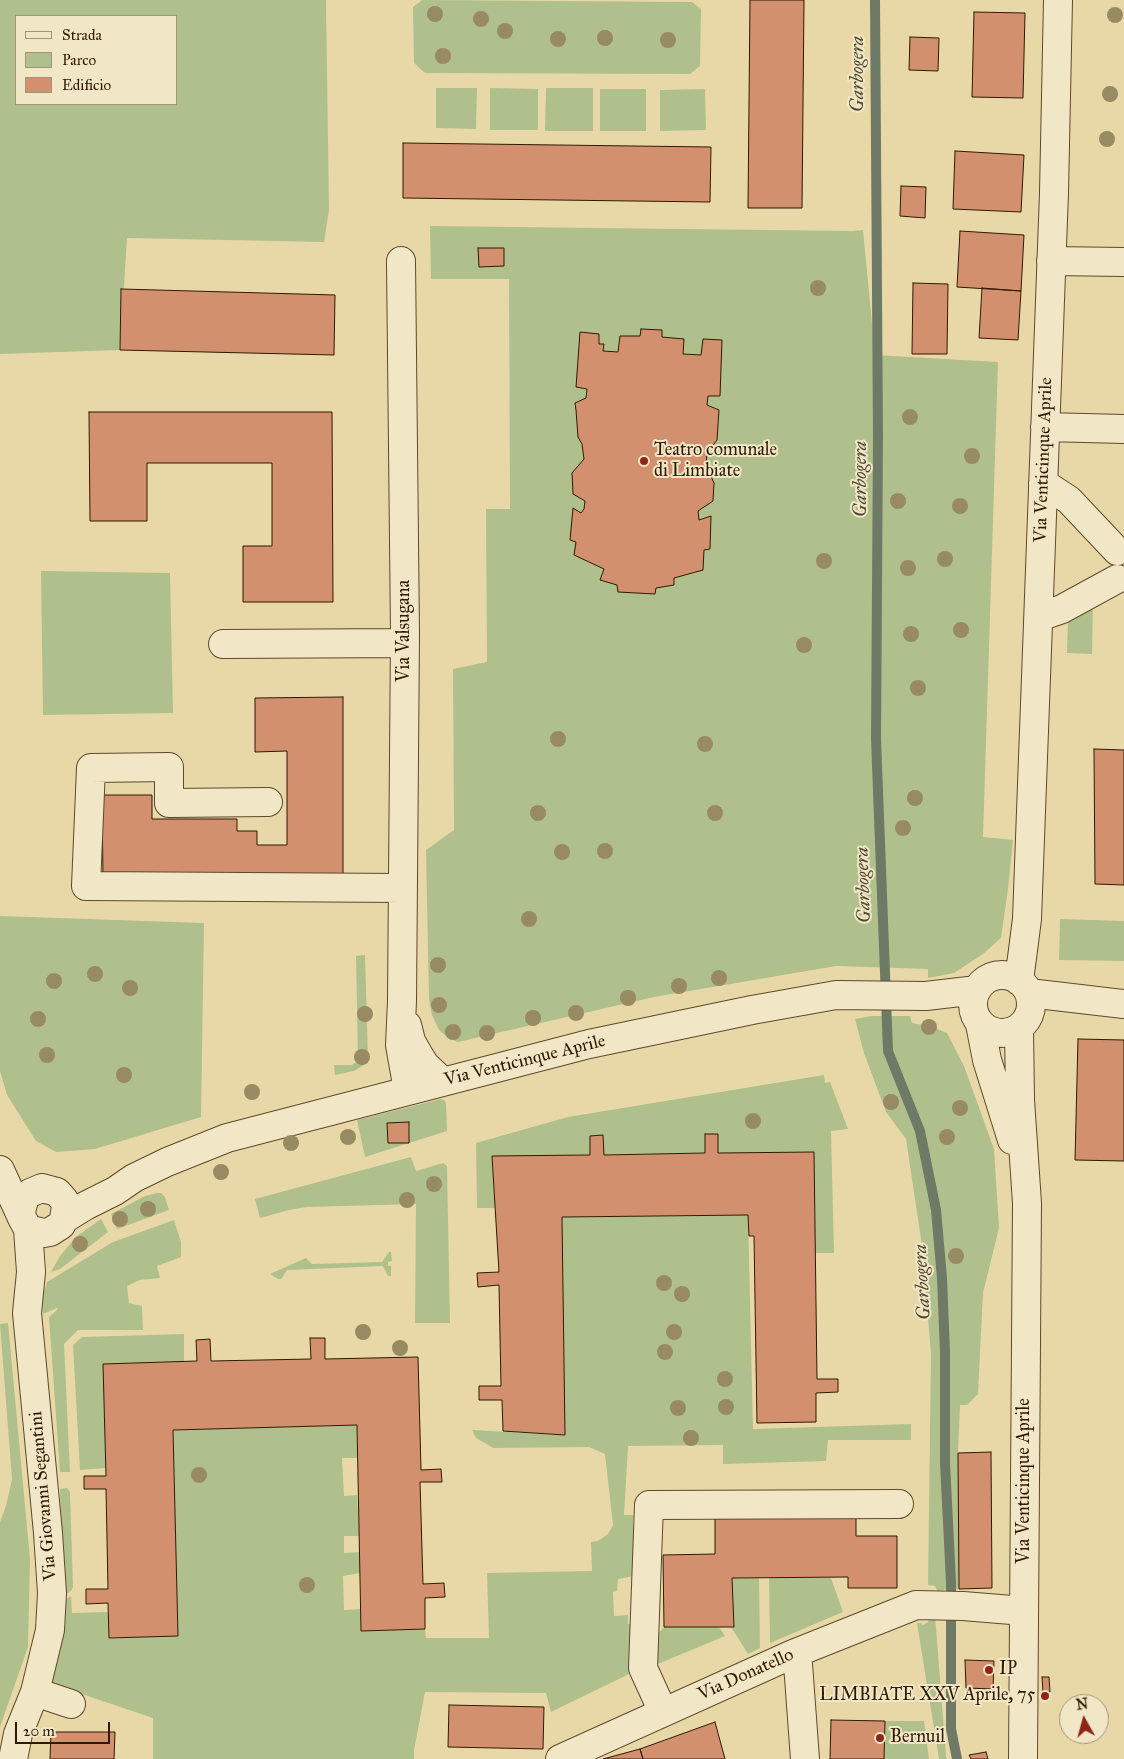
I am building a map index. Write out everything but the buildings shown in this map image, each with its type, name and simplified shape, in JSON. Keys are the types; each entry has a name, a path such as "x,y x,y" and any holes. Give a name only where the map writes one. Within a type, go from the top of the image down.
{"street":[{"name":"Via Venticinque Aprile","path":"1027,1203 1010,1133 987,1060 995,996 1002,967 1028,919 1051,261 1058,0"},
{"name":"Via Valsugana","path":"401,261 405,643 400,1045 408,1090"},
{"path":"1051,261 1124,262"},
{"path":"1045,427 1124,429"},
{"path":"1043,483 1069,500 1117,551"},
{"path":"1039,617 1065,607 1117,579"},
{"path":"223,644 405,643"},
{"path":"268,802 169,802 169,767 91,768 86,886 403,888"},
{"name":"Via Venticinque Aprile","path":"41,1224 85,1206 166,1162 227,1138 590,1044 752,1010 846,994 995,996 1031,1002 1030,1012 1023,1024 1020,1100 1027,1203 1023,1759"},
{"path":"995,996 1115,1003 1023,1024 1010,1032 999,1034 988,1030 995,996"},
{"name":"Via Valsugana","path":"402,1001 411,1041 425,1065 443,1082"},
{"path":"0,1165 64,1200 66,1206 41,1224"},
{"path":"0,1170 41,1224"},
{"name":"Via Venticinque Aprile","path":"47,1191 134,1178"},
{"path":"41,1224 22,1204 25,1198 47,1191"},
{"name":"Via Giovanni Segantini","path":"13,1759 18,1734 35,1692 50,1630 52,1593 27,1313 31,1272 41,1224"},
{"path":"663,1712 643,1668 649,1505 899,1504"},
{"name":"Via Donatello","path":"560,1759 793,1654 916,1605 963,1606 1024,1611"},
{"path":"798,1664 805,1759"},
{"path":"35,1692 71,1704"}],"green space":[{"path":"0,0 326,0 329,210 324,242 127,238 120,350 0,354"},
{"path":"422,0 692,2 701,9 700,66 690,74 425,73 414,63 413,7"},
{"path":"436,88 477,88 476,129 436,128"},
{"path":"490,88 538,89 538,130 490,130"},
{"path":"546,88 593,88 593,131 545,131"},
{"path":"600,89 646,89 646,131 600,131"},
{"path":"705,89 706,130 660,131 660,90"},
{"path":"430,226 863,230 875,355 998,362 983,837 1013,840 1001,938 983,954 954,973 928,978 928,969 836,966 654,997 458,1042 448,1038 439,1030 432,1015 429,1000 426,850 454,830 453,669 487,662 486,509 510,509 509,279 431,279"},
{"path":"41,571 170,573 173,713 43,715"},
{"path":"1093,600 1092,654 1067,653 1068,617"},
{"path":"0,916 204,923 201,1117 95,1149 56,1152 36,1141 7,1095 0,1071"},
{"path":"1060,919 1124,921 1124,961 1059,960"},
{"path":"365,955 367,1063 354,1071 335,1075 334,1065 352,1065 358,1061 356,956"},
{"path":"872,1016 910,1016 912,1023 929,1026 947,1033 964,1066 994,1149 999,1228 983,1293 978,1394 967,1405 960,1405 958,1453 959,1589 946,1589 938,1592 935,1586 928,1585 931,1354 922,1246 906,1139 886,1112 864,1053 855,1019"},
{"path":"824,1075 825,1083 830,1082 848,1129 831,1131 834,1253 815,1253 813,1152 718,1153 718,1134 705,1134 705,1153 604,1155 603,1136 590,1136 590,1155 492,1157 495,1208 477,1208 476,1143 568,1117"},
{"path":"441,1099 446,1103 447,1131 365,1157 357,1120"},
{"path":"411,1157 416,1171 443,1163 447,1166 450,1323 415,1323 416,1204 307,1207 260,1218 255,1199"},
{"path":"161,1193 165,1197 169,1210 117,1229 111,1214 145,1196"},
{"path":"748,1215 753,1429 911,1424 911,1440 828,1440 826,1461 723,1464 723,1445 628,1446 624,1515 633,1515 634,1576 618,1579 617,1591 613,1592 614,1616 628,1615 628,1624 634,1624 631,1673 551,1712 546,1693 425,1692 414,1759 153,1759 153,1718 49,1683 62,1602 71,1596 72,1613 108,1612 109,1638 177,1636 173,1430 357,1425 357,1458 342,1458 344,1496 357,1495 359,1536 344,1536 344,1553 359,1552 360,1573 343,1576 344,1610 361,1609 362,1631 425,1629 426,1638 489,1638 487,1573 592,1571 591,1542 598,1541 608,1534 613,1525 605,1454 589,1447 493,1448 476,1438 472,1430 564,1435 562,1217"},
{"path":"101,1219 108,1232 60,1269 51,1272 60,1256 76,1237"},
{"path":"174,1220 181,1242 181,1257 157,1266 160,1278 140,1280 127,1286 129,1303 142,1306 143,1330 78,1330 64,1344 70,1472 60,1472 49,1317 58,1309 43,1314 42,1299 47,1282 113,1242"},
{"path":"391,1252 392,1261 388,1262 388,1266 391,1266 391,1276 388,1276 383,1266 287,1270 281,1279 270,1274 306,1258 312,1264 382,1262"},
{"path":"8,1323 30,1559 28,1647 0,1727 0,1522 12,1479 0,1324"},
{"path":"184,1334 184,1362 104,1364 106,1468 80,1470 73,1345 82,1337"},
{"path":"67,1488 70,1492 73,1587 71,1591 63,1596 60,1489"},
{"path":"732,1578 759,1578 760,1648 748,1654 731,1627 734,1627"},
{"path":"769,1578 831,1578 843,1612 770,1643"},
{"path":"935,1615 947,1759 939,1759 917,1623 923,1625 928,1622 929,1616"},
{"path":"664,1627 719,1627 725,1636 658,1664 657,1635"},
{"path":"885,1721 924,1721 929,1759 884,1759"}],"waterway":[{"name":"Garbogera","path":"875,0 878,436 876,739 888,1051 920,1131 936,1210 942,1278 945,1352 945,1463 951,1582 951,1729 957,1759"}],"place":[{"name":"Teatro comunale di Limbiate","path":"644,461"},
{"name":"IP","path":"989,1670"},
{"name":"LIMBIATE XXV Aprile, 75","path":"1045,1696"},
{"name":"Bernuil","path":"880,1738"}]}
